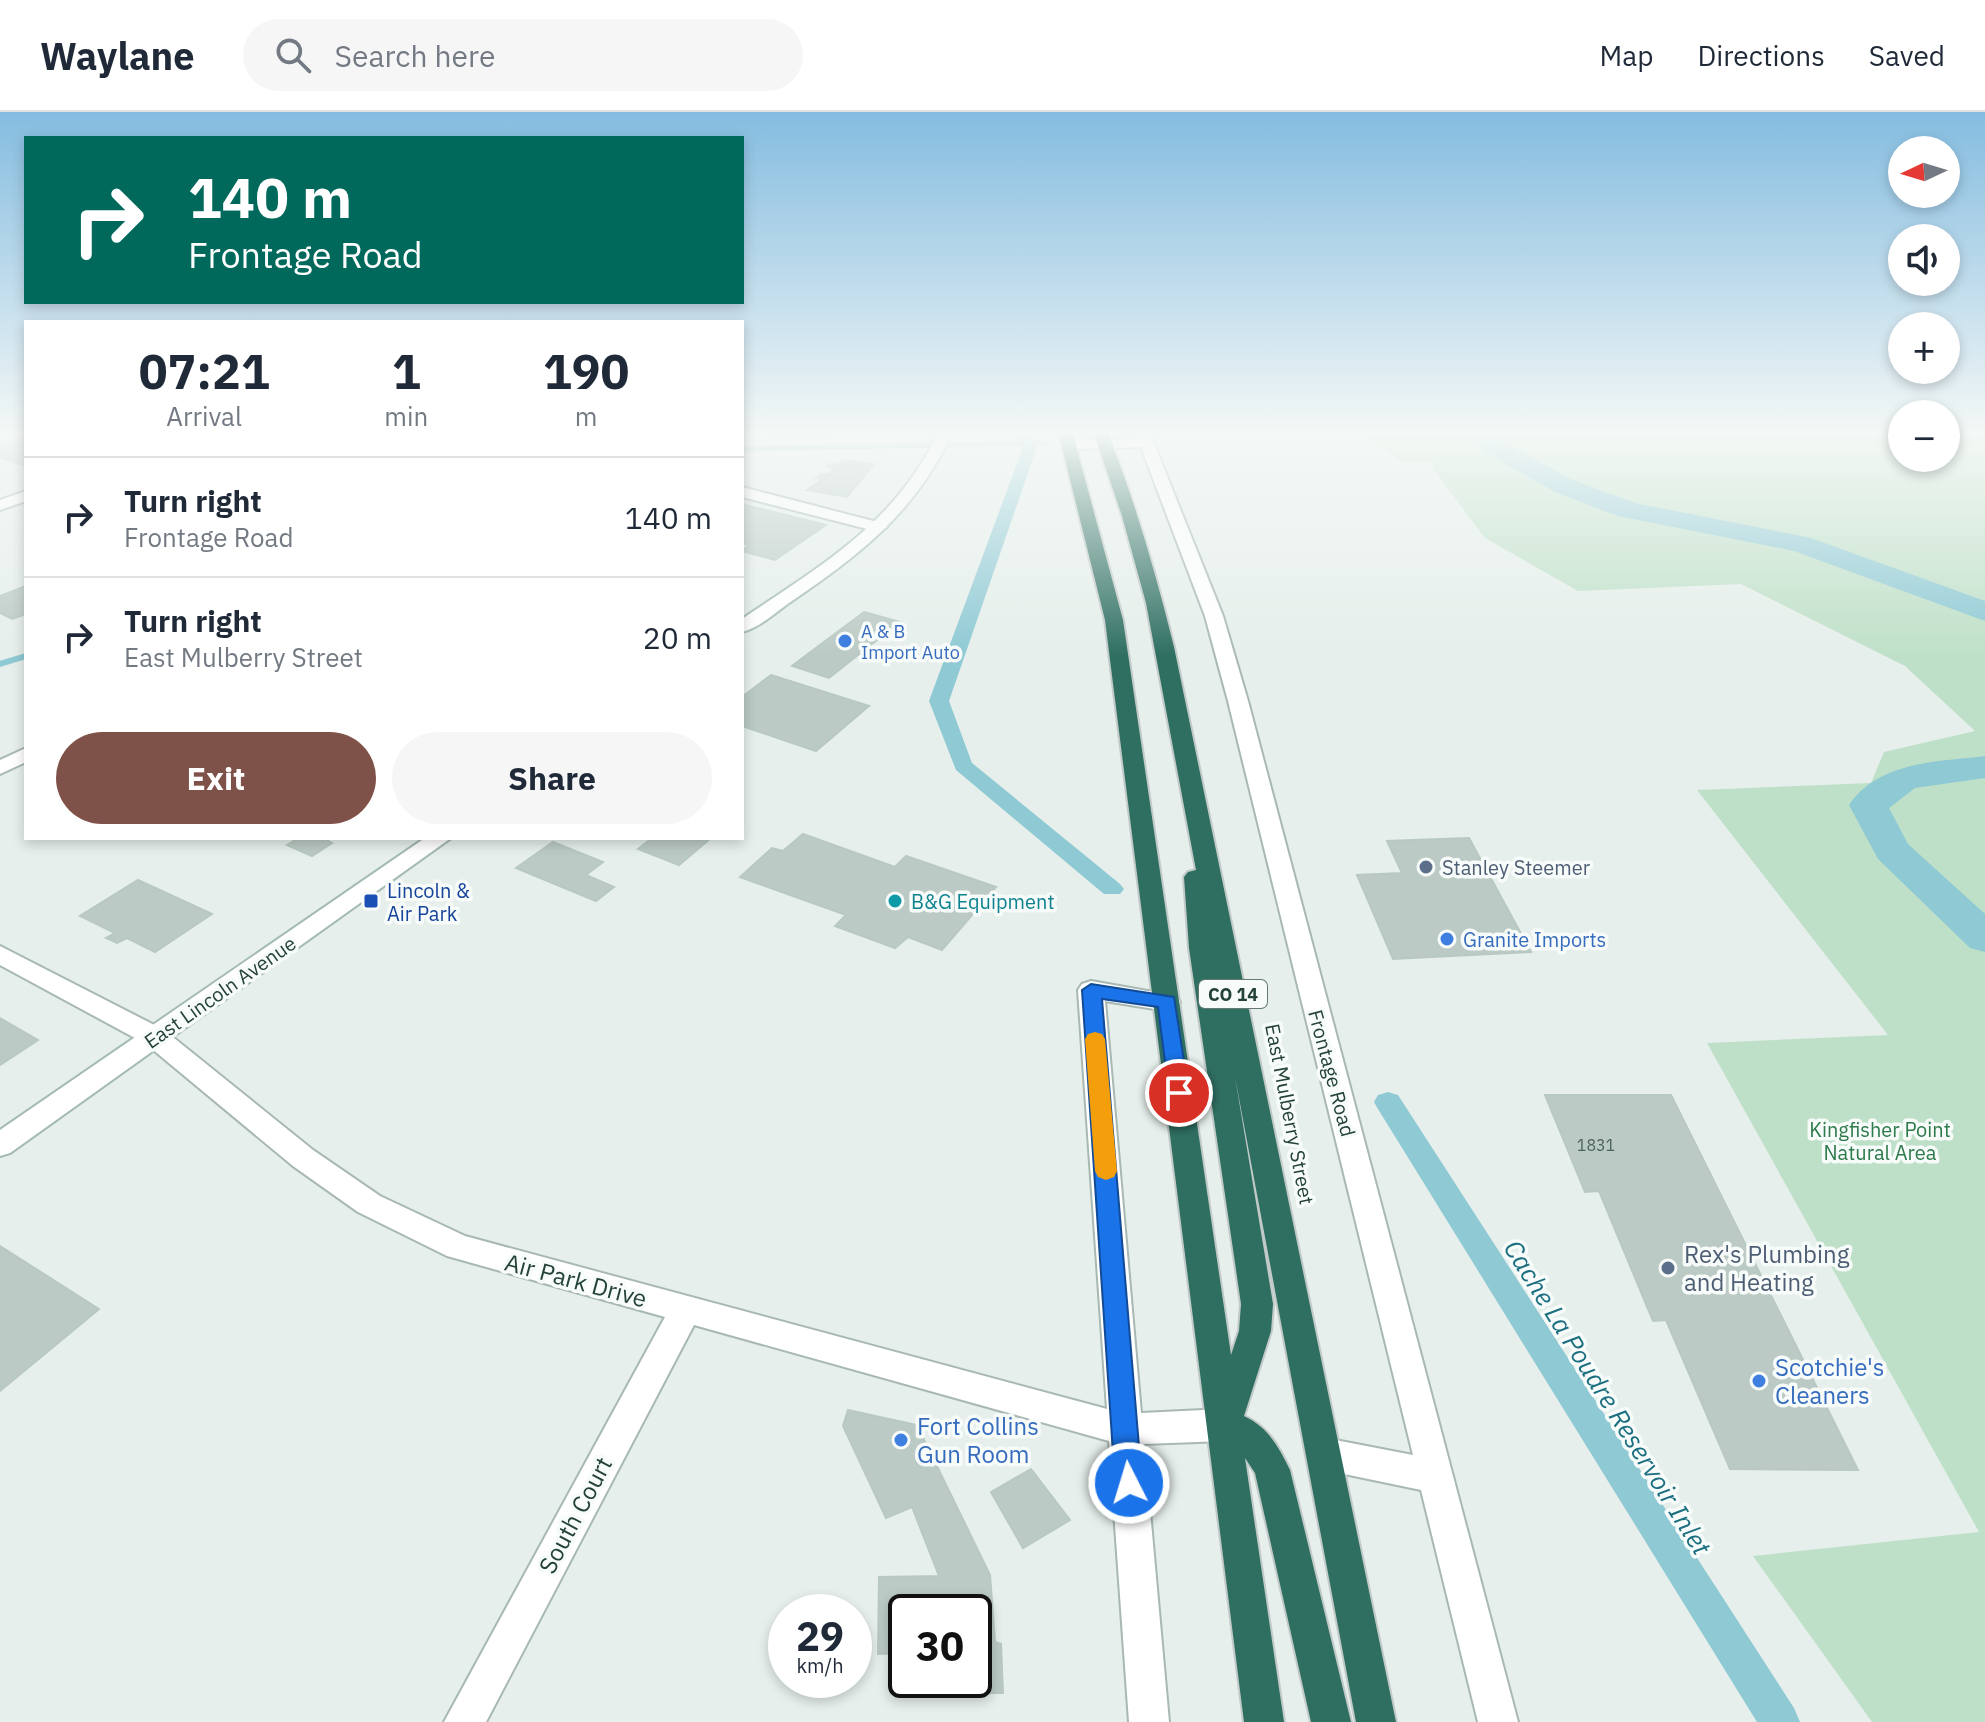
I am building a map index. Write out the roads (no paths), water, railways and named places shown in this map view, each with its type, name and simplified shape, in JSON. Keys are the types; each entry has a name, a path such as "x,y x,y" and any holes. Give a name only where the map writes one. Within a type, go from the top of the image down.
{"highway":[{"path":"1085,506 1114,620 1264,1722"},
{"name":"East Mulberry Street","path":"1124,506 1155,603 1175,689 1190,781 1376,1722"},
{"path":"1190,781 1201,948 1257,1304 1255,1331 1224,1425"},
{"path":"1224,1425 1243,1430 1260,1446 1272,1470 1331,1722"}],"street":[{"path":"797,506 879,527"},
{"path":"744,626 879,527 899,506"},
{"name":"Frontage Road","path":"1171,506 1214,616 1238,701 1498,1722"},
{"path":"0,768 24,755"},
{"name":"East Lincoln Avenue","path":"0,1145 437,840"},
{"name":"Air Park Drive","path":"0,954 155,1037 303,1158 369,1204 412,1227 480,1254 1124,1429 1224,1425"},
{"path":"1149,1722 1091,990 1167,1002"},
{"name":"South Court","path":"464,1722 686,1309"},
{"path":"1325,1454 1435,1476"}],"waterway":[{"name":"Cache La Poudre Reservoir Inlet","path":"1009,506 939,701 963,766 1112,889"},
{"path":"1618,506 1801,544 1985,612"},
{"path":"0,664 24,657"},
{"path":"1985,767 1904,778 1868,805 1892,850 1985,938"},
{"name":"Cache La Poudre Reservoir Inlet","path":"1388,1102 1780,1722"}],"place":[{"name":"A & B Import Auto","path":"845,641"},
{"name":"Stanley Steemer","path":"1426,867"},
{"name":"Lincoln & Air Park","path":"371,901"},
{"name":"B&G Equipment","path":"895,901"},
{"name":"Granite Imports","path":"1447,939"},
{"name":"Rex's Plumbing and Heating","path":"1668,1268"},
{"name":"Scotchie's Cleaners","path":"1759,1381"},
{"name":"Fort Collins Gun Room","path":"901,1440"}],"park label":[{"name":"Kingfisher Point Natural Area","path":"1880,1140"}]}
